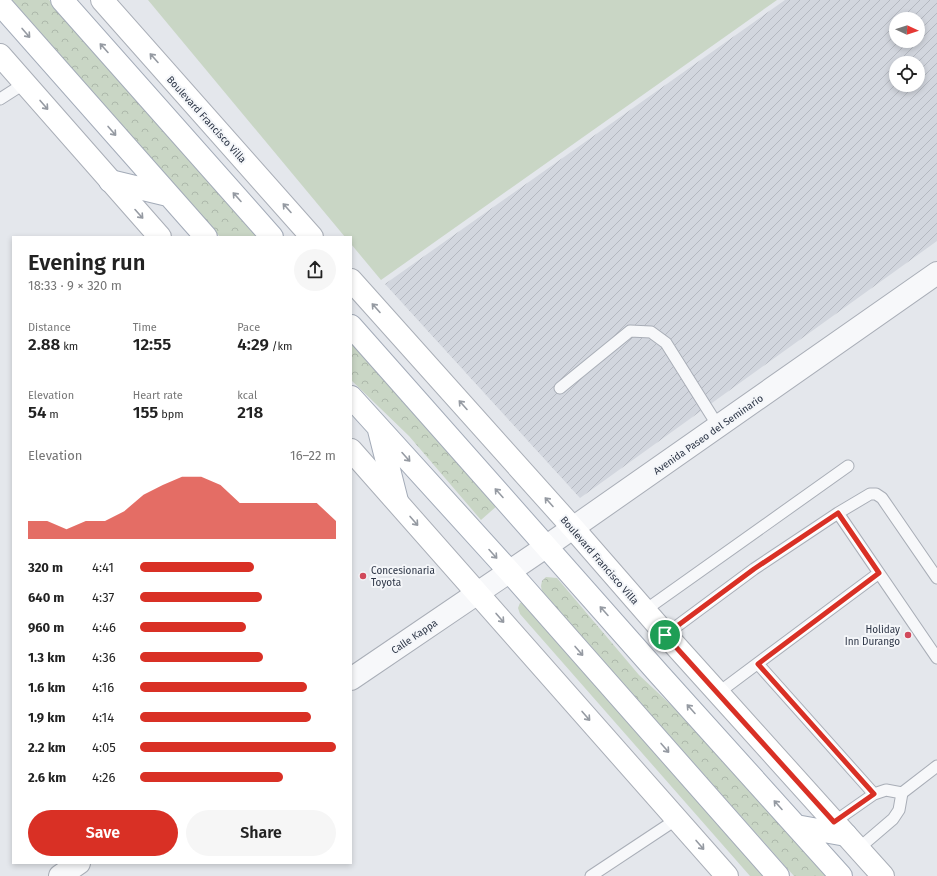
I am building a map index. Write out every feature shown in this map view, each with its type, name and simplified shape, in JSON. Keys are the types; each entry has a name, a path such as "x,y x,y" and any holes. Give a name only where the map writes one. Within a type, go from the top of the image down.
{"main road":[{"path":"62,0 271,236"},
{"name":"Boulevard Francisco Villa","path":"102,0 311,236"},
{"path":"0,4 205,236"},
{"path":"0,55 159,236"},
{"path":"110,181 168,195"},
{"name":"Boulevard Francisco Villa","path":"352,281 573,528 665,635 883,876"},
{"path":"352,327 841,876"},
{"path":"352,399 509,571 778,876"},
{"path":"378,427 397,501"},
{"path":"352,451 727,876"},
{"path":"796,826 846,835"}],"street":[{"name":"Avenida Paseo del Seminario","path":"478,593 937,273"},
{"name":"Calle Kappa","path":"352,678 478,593"},
{"path":"60,876 78,864"}],"lane":[{"path":"0,99 25,83"},
{"path":"560,388 630,331 651,332 666,343 718,426"},
{"path":"644,611 848,466"},
{"path":"665,635 754,569 838,513 870,494 876,494 882,498 937,578"},
{"path":"838,513 937,658"},
{"path":"718,694 879,573"},
{"path":"758,664 874,794"},
{"path":"846,835 893,819 900,810 902,793 937,766"},
{"path":"846,835 874,794 886,790 902,793"},
{"path":"591,876 677,819"}],"shaded area":[{"path":"785,0 937,0 937,241 580,498 385,284"}],"green space":[{"path":"12,0 49,0 259,236 219,236"},
{"path":"148,0 777,0 381,280 352,245 352,236 344,236"},
{"path":"352,341 498,505 481,520 409,436 352,381"},
{"path":"546,577 557,578 639,675 746,775 835,876 794,876 542,592 542,581"},
{"path":"524,602 770,876 750,876 520,614 518,608 520,603"}],"place":[{"name":"Concesionaria Toyota","path":"363,576"},
{"name":"Holiday Inn Durango","path":"908,635"}],"route":[{"path":"838,513 879,573 758,664 874,794 834,822 665,635 754,569 838,513"}]}
